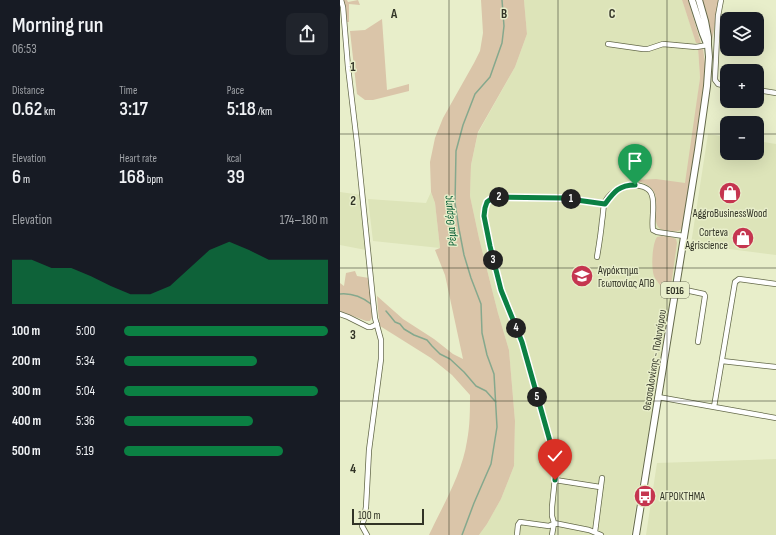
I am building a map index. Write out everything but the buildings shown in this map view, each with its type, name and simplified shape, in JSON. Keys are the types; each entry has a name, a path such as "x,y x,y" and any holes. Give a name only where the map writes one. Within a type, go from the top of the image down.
{"main road":[{"name":"Θεσσαλονίκης - Πολυγύρου","path":"692,0 708,45"},
{"name":"Θεσσαλονίκης - Πολυγύρου","path":"636,535 706,93 709,57 708,32 699,0"}],"street":[{"path":"341,0 343,7 373,300 381,340 381,358 369,450 366,507 362,526 367,535"},
{"path":"720,0 715,78 716,82 720,84"},
{"path":"608,44 643,49 648,49 663,44 696,47 708,45"},
{"path":"764,91 776,93"},
{"path":"597,257 605,204 611,195 618,189 627,185 646,187 652,194 653,230 657,232 684,236"},
{"path":"552,535 554,523 552,507 556,468 555,459 522,342 501,290 484,216 485,208 487,202 498,197 562,198 605,204"},
{"path":"714,407 735,282 739,279 776,284"},
{"path":"676,288 702,293 705,296 698,342"},
{"path":"340,314 368,327 377,324"},
{"path":"722,361 776,367"},
{"path":"658,398 776,418"},
{"path":"595,532 602,478"},
{"path":"555,480 600,487"},
{"path":"517,535 518,525 520,522 549,526 554,523 589,530 601,535"}],"shaded area":[{"path":"343,0 347,0 348,2 358,0 360,5 349,4 349,22 347,22"},
{"path":"481,0 524,0 527,34 515,67 478,132 471,165 470,196 479,238 509,350 515,421 514,466 501,499 479,535 429,535 451,489 465,453 469,430 470,395 452,375 431,358 380,326 377,296 403,319 434,339 453,354 463,359 445,275 435,250 440,248 435,203 431,192 430,162 435,138 443,118 480,51 483,33"},
{"name":"Αγρόκτημα Γεωπονίας ΑΠΘ","path":"524,0 682,0 698,48 700,78 682,233 631,535 479,535 501,499 514,466 515,421 509,350 479,238 470,196 471,165 478,133 515,67 527,34"},
{"path":"682,0 688,0 701,43 696,43"},
{"path":"702,0 719,0 712,41 706,14"},
{"path":"382,19 387,90 409,84 409,91 373,100 365,100 357,94 350,31 365,30"},
{"path":"698,48 703,48 705,78 683,225 679,231 664,230 659,228 657,225 656,200 654,192 648,185 633,180 656,179 685,183 700,78"},
{"path":"708,134 720,136 720,160 764,160 764,142 776,144 776,255 691,244"},
{"path":"340,192 361,195 366,250 340,245"},
{"path":"431,192 435,203 440,248 373,241 368,199 426,203"},
{"path":"662,236 676,239 677,243 671,286 660,285 655,278 652,268 652,256 655,240 657,237"},
{"path":"355,271 357,276 369,278 375,312 370,321 366,321 340,311 340,283 344,286 346,273"},
{"path":"776,459 776,535 646,535 657,463"}],"waterway":[{"name":"Ρέμα Θέρμης","path":"462,535 491,464 497,427 494,374 487,355 482,333 481,304 464,255 455,203 456,151 463,125 475,94 490,77 502,43 504,26 502,0"},
{"path":"340,294 356,296 371,304"},
{"path":"386,311 395,322 400,324 404,329 427,340 440,354 450,359 476,386 486,391 496,402"}],"place":[{"name":"AggroBusinessWood","path":"730,193"},
{"name":"Corteva Agriscience","path":"743,238"},
{"name":"Αγρόκτημα Γεωπονίας ΑΠΘ","path":"582,276"},
{"name":"ΑΓΡΟΚΤΗΜΑ","path":"645,496"}],"route":[{"path":"555,480 555,459 522,342 501,290 484,216 485,208 487,202 498,197 562,198 605,204 611,195 618,189 627,185 635,185"}]}
